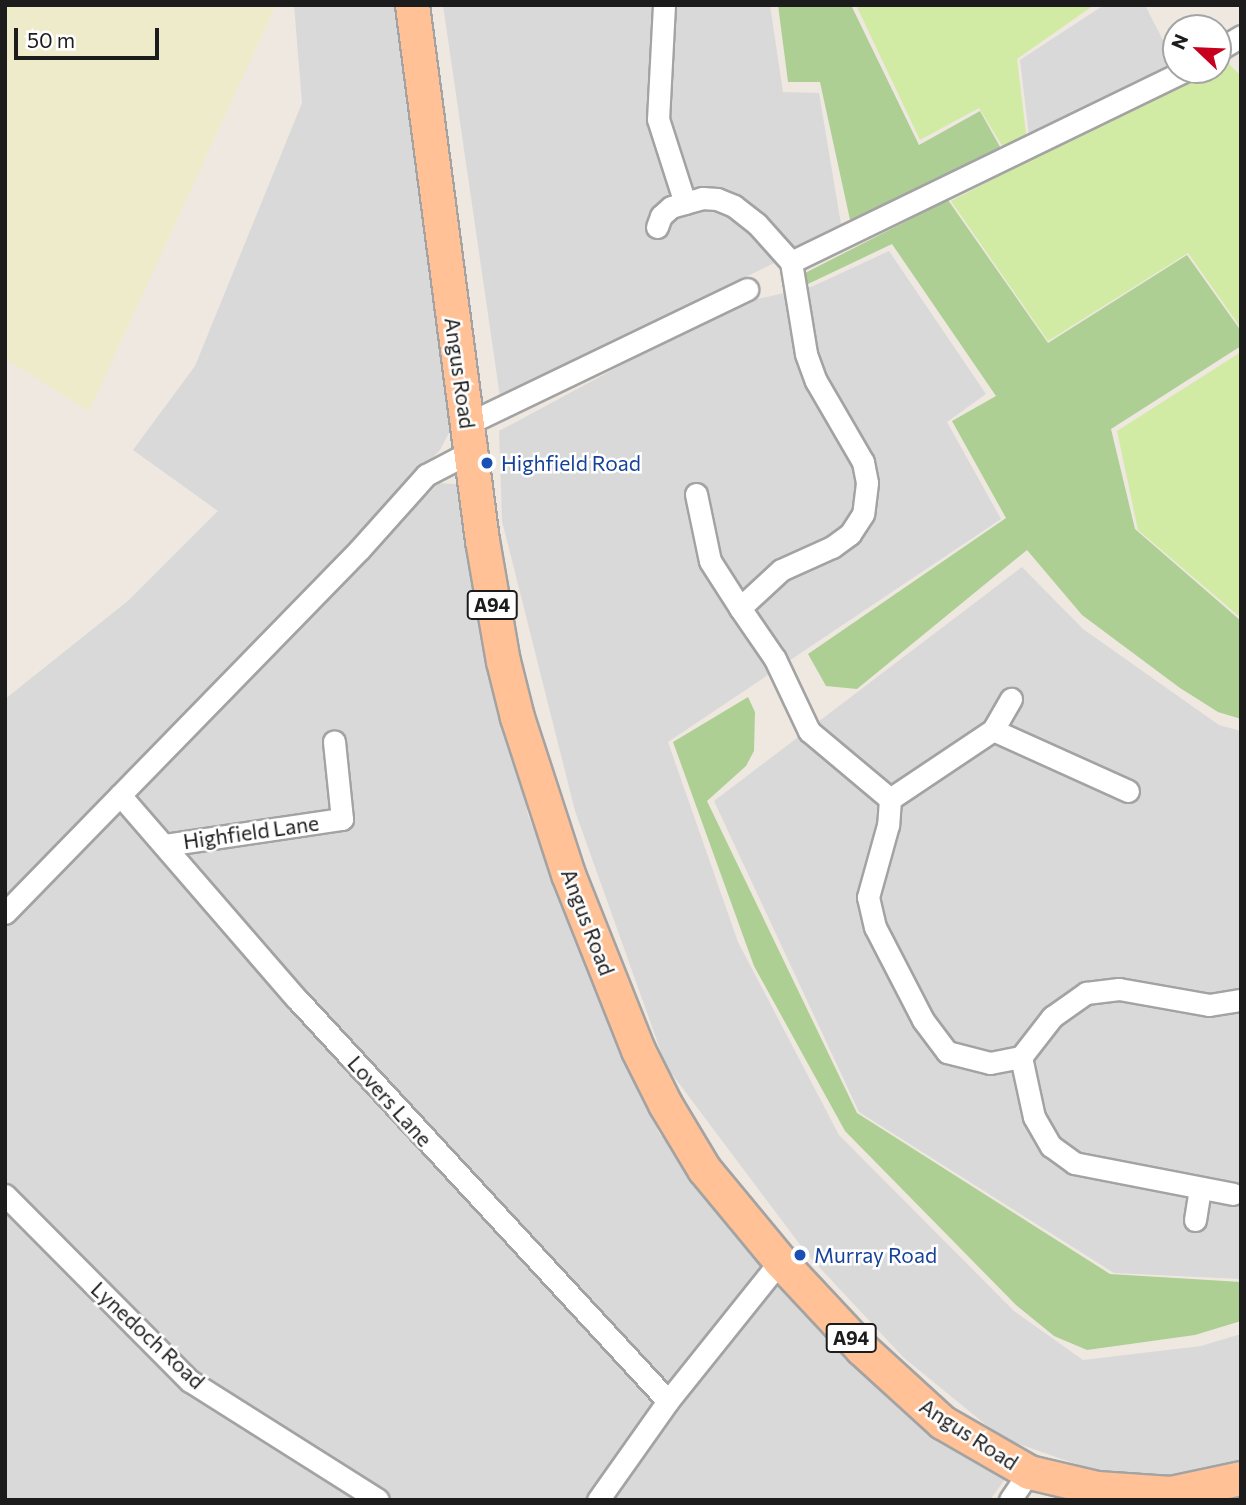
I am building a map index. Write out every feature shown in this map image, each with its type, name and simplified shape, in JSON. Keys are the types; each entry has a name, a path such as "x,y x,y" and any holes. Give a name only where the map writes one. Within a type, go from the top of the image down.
{"main road":[{"name":"Angus Road","path":"412,5 468,438 503,661 520,728 568,874 638,1050 665,1104 704,1169 780,1261 903,1390 942,1422 1029,1472 1097,1488 1144,1494 1171,1493 1241,1478"}],"street":[{"path":"664,5 658,118 685,203"},
{"path":"791,262 1162,82"},
{"path":"657,228 662,216 671,207 709,198 734,206 757,223 791,262 806,354 816,381 863,462 867,483 863,514 850,534 832,547 781,570 740,608"},
{"path":"5,913 359,550 426,475 468,438 747,289"},
{"path":"696,495 710,561 775,659 808,732 890,799"},
{"path":"890,799 993,730 1010,699"},
{"path":"993,730 1128,791"},
{"name":"Highfield Lane","path":"165,845 342,819 334,741"},
{"name":"Lovers Lane","path":"120,795 333,1038 668,1401"},
{"path":"890,799 888,825 867,897 875,927 923,1020 947,1052 990,1063 1021,1057 1052,1017 1086,993 1119,989 1209,1005 1241,1000"},
{"path":"1021,1057 1034,1117 1051,1146 1074,1163 1233,1194"},
{"path":"1195,1220 1200,1188"},
{"name":"Lynedoch Road","path":"5,1195 190,1381 378,1500"},
{"path":"598,1500 668,1401 780,1261"},
{"path":"1010,1500 1029,1472"}],"shaded area":[{"path":"5,5 276,5 89,411 5,359"},
{"path":"294,5 400,5 454,423 440,450 5,902 5,699 129,600 218,511 133,450 195,366 302,103"},
{"path":"443,5 770,5 783,92 819,93 842,230 500,397"},
{"path":"1104,5 1145,5 1162,38 1162,70 1029,136 1020,60"},
{"path":"889,251 986,394 947,422 1001,519 668,742 738,942 839,1135 1014,1311 1083,1360 1201,1346 1241,1334 1241,1465 1127,1482 1002,1438 903,1357 807,1254 666,1066 575,811 502,521 499,431 735,304 811,287"},
{"path":"439,483 470,485 528,815 659,1133 757,1249 901,1407 1008,1475 990,1500 5,1500 5,922"},
{"path":"1022,567 1083,629 1219,725 1241,731 1241,1279 1114,1273 859,1112 714,801"}],"green space":[{"path":"778,5 851,5 919,145 980,111 1004,154 852,229 820,82 788,82"},
{"path":"856,5 1094,5 1017,59 1027,141 1006,152 979,108 920,140"},
{"path":"1232,67 1241,76 1241,328 1188,253 1048,341 951,201 1175,84 1232,84"},
{"path":"948,200 1048,343 1187,255 1241,331 1241,346 1111,429 1135,529 1241,621 1241,719 1218,712 1180,688 1082,615 1027,550 857,689 826,686 808,654 1006,518 952,421 996,396 892,244 808,284 803,274"},
{"path":"1241,352 1241,618 1138,530 1117,431"},
{"path":"748,697 755,712 754,751 746,766 707,801 857,1113 1110,1274 1241,1282 1241,1321 1195,1335 1087,1350 1054,1336 1016,1305 845,1131 754,966 673,742"}],"place":[{"name":"Highfield Road","path":"487,463"},
{"name":"Murray Road","path":"800,1255"}]}
